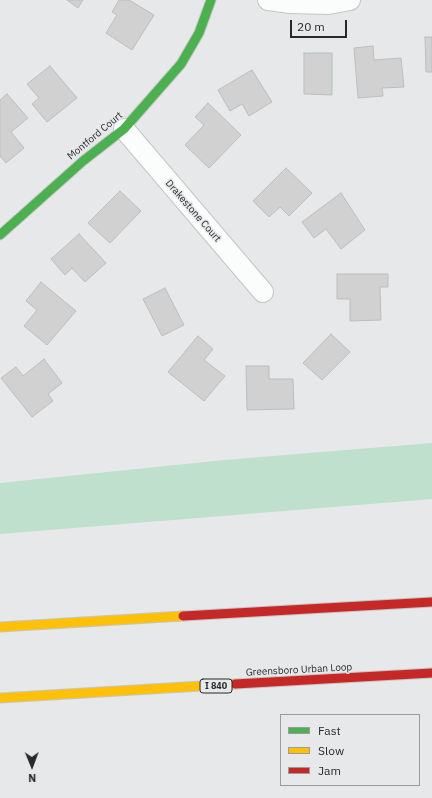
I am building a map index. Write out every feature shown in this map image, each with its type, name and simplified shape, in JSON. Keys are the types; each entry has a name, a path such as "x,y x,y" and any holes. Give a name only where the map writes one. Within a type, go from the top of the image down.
{"main road":[{"name":"Montford Court","path":"0,235 83,160 124,129 181,64 198,33 211,0"},
{"path":"0,627 432,602"},
{"name":"Greensboro Urban Loop","path":"0,698 432,673"}],"street":[{"path":"268,0 291,3 329,4 350,0"},
{"name":"Drakestone Court","path":"124,129 263,292"}],"green space":[{"path":"432,443 432,499 0,534 0,483 224,460"}],"building":[{"path":"67,0 83,0 78,8"},
{"path":"119,0 129,0 154,15 132,50 106,33 117,15 112,12"},
{"path":"425,37 432,37 432,72 426,72"},
{"path":"373,46 374,60 401,58 404,87 382,88 383,96 358,98 354,48"},
{"path":"304,53 332,53 332,95 304,94"},
{"path":"50,66 77,98 47,122 32,104 39,98 27,84"},
{"path":"252,70 272,102 249,116 242,104 230,111 218,90"},
{"path":"7,94 28,118 11,132 24,148 6,163 0,156 0,100"},
{"path":"208,103 241,135 209,168 185,145 204,125 195,117"},
{"path":"286,168 312,193 289,216 280,207 269,217 253,201"},
{"path":"120,191 141,211 110,243 88,223"},
{"path":"341,193 365,230 341,249 326,229 314,238 302,222"},
{"path":"79,234 106,263 85,282 72,268 65,275 51,259"},
{"path":"337,274 388,274 388,287 380,287 381,320 350,321 350,299 337,299"},
{"path":"41,282 76,311 47,345 24,326 37,310 26,301"},
{"path":"165,288 184,325 162,336 143,299"},
{"path":"331,334 350,352 322,380 303,363"},
{"path":"198,336 213,349 204,360 225,376 204,401 168,372"},
{"path":"44,359 62,383 48,394 53,401 32,417 1,378 16,367 23,376"},
{"path":"246,366 269,366 269,379 293,379 294,409 247,410"}],"traffic: fast":[{"path":"0,235 83,161 124,129 181,64 199,33 211,0"}],"traffic: slow":[{"path":"0,627 183,616"},
{"path":"0,698 235,684"}],"traffic: jam":[{"path":"183,616 432,602"},
{"path":"235,684 432,673"}]}
